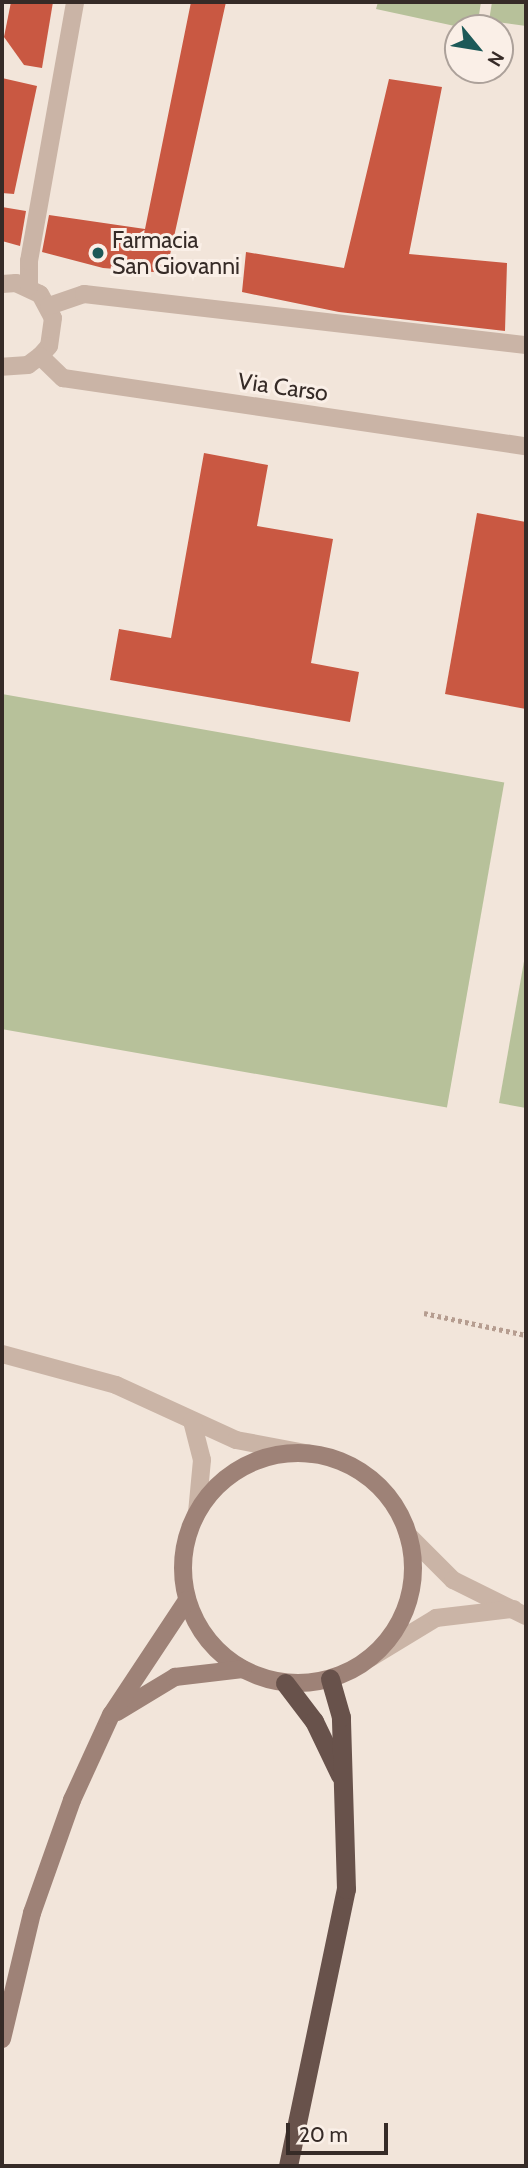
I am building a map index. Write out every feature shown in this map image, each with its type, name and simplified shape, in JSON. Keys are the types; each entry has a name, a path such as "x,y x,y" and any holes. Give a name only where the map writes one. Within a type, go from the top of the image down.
{"highway":[{"path":"288,2166 346,1889 341,1717 330,1678"},
{"path":"285,1683 314,1721 345,1785"}],"main road":[{"path":"288,1454 310,1454 343,1463 372,1480 400,1515 408,1535 412,1569 408,1603 398,1623 370,1658 330,1678 285,1683 243,1669 208,1640 187,1600 184,1556 197,1513 226,1478 245,1466 288,1454"},
{"path":"2,2039 32,1913 72,1800 111,1715 187,1600"},
{"path":"111,1715 174,1677 243,1669"}],"street":[{"path":"29,287 29,261 75,2"},
{"path":"2,284 29,287 49,306 53,332 40,356 28,365 2,367"},
{"path":"49,306 84,294 526,345"},
{"name":"Via Carso","path":"40,356 63,377 526,446"},
{"path":"2,1354 54,1366 154,1400 192,1421 236,1440 310,1454"},
{"path":"2,1368 54,1366"},
{"path":"192,1421 202,1460 197,1513"},
{"path":"408,1535 453,1580 519,1613"},
{"path":"370,1658 436,1618 519,1613"}],"path":[{"path":"424,1313 526,1335"}],"green space":[{"path":"378,2 481,2 479,14 444,14 444,24 376,9"},
{"path":"492,2 526,2 526,26 514,24 514,14 490,14"},
{"path":"2,694 504,783 447,1108 2,1029"},
{"path":"526,950 526,1108 499,1103"}],"building":[{"path":"11,2 53,2 42,68 24,65 4,37"},
{"path":"191,2 226,2 166,273 103,268 42,252 49,215 145,229"},
{"path":"2,78 37,86 14,194 2,193"},
{"path":"389,79 442,87 409,254 507,263 505,331 339,312 242,292 246,252 344,268"},
{"path":"2,207 26,211 20,246 2,241"},
{"path":"204,453 268,465 257,526 333,539 311,663 359,672 350,722 110,680 119,629 171,638"},
{"path":"477,513 526,522 526,709 445,694"}],"place":[{"name":"Farmacia San Giovanni","path":"98,253"}]}
